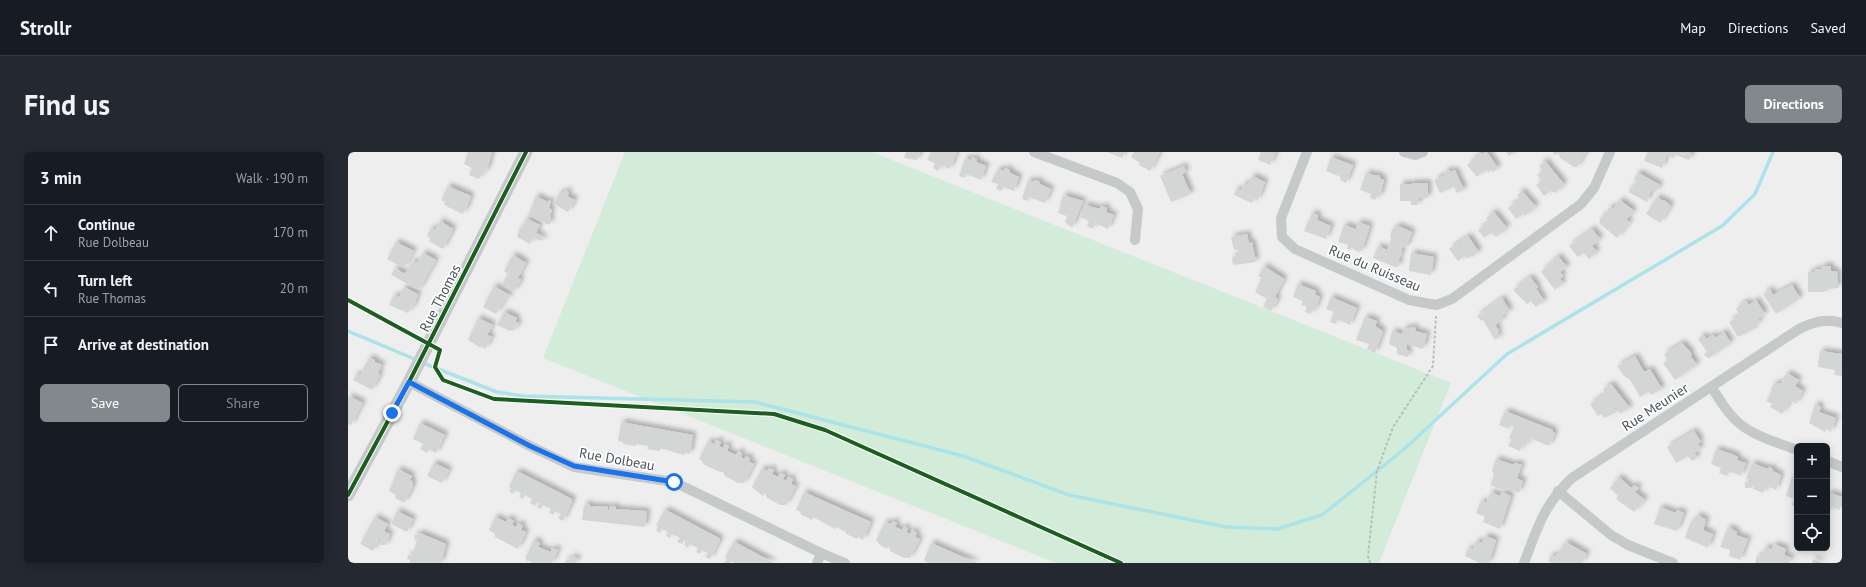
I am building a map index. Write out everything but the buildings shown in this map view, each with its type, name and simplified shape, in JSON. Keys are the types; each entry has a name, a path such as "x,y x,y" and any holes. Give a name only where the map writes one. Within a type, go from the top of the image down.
{"street":[{"name":"Rue Thomas","path":"348,494 409,382 526,152"},
{"path":"1034,152 1117,183 1130,192 1138,208 1135,240"},
{"name":"Rue du Ruisseau","path":"1307,152 1281,218 1282,237 1295,249 1409,300 1436,305"},
{"path":"1404,152 1415,155 1424,152"},
{"path":"1436,305 1452,299 1581,204 1594,188 1610,152"},
{"name":"Rue Meunier","path":"1524,563 1544,513 1558,491 1572,478 1799,329 1813,322 1833,320 1842,323"},
{"name":"Rue Dolbeau","path":"409,382 530,446 574,466 674,482 821,553 845,563"},
{"path":"1711,387 1731,416 1742,426 1756,434 1794,449"},
{"path":"1830,462 1842,467"},
{"path":"1558,491 1611,535 1628,545 1673,563"},
{"path":"817,563 821,553"}],"path":[{"path":"1370,563 1368,556 1378,471 1393,427 1433,366 1436,305"},
{"path":"1361,558 1368,556"}],"green space":[{"path":"625,152 872,152 1451,383 1379,563 1056,563 543,358"}],"waterway":[{"path":"423,363 497,392 523,396 755,402 963,456 1069,495 1226,527 1277,529 1322,515 1402,451 1507,354 1722,226 1755,194 1773,152"},
{"path":"348,331 417,360"}],"cycle path":[{"path":"348,495 409,382 526,152"},
{"path":"348,300 440,350 435,367 443,380 494,399 774,414 825,430 1121,563"}],"route":[{"path":"392,413 409,382 530,446 574,466 640,478 674,482"}]}
